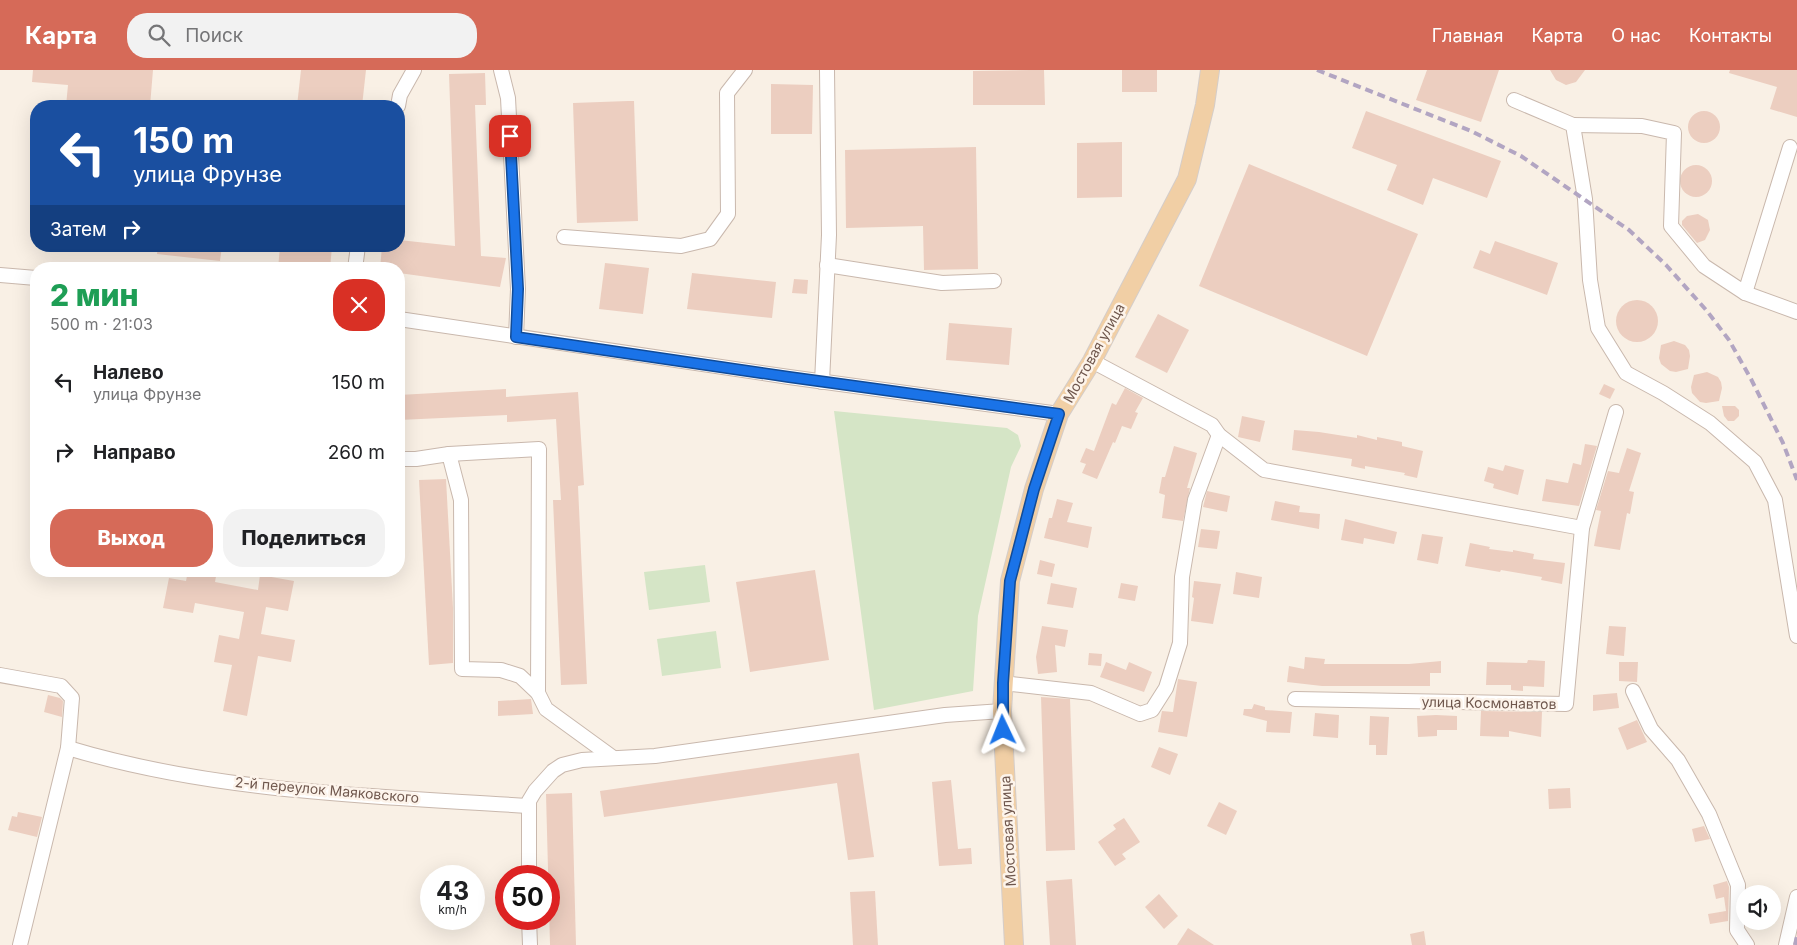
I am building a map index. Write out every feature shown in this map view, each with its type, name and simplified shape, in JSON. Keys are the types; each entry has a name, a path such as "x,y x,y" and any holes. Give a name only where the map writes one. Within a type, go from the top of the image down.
{"main road":[{"name":"Мостовая улица","path":"1014,945 1002,711 1010,581 1034,489 1059,414 1092,361 1188,179 1205,105 1210,70"}],"street":[{"path":"399,100 414,70"},
{"path":"501,70 508,107 518,289 516,337"},
{"path":"564,237 682,246 710,239 728,214 726,93 745,70"},
{"path":"822,382 827,265 827,70"},
{"path":"1514,100 1572,124 1642,126 1674,133 1671,226 1704,266 1745,293 1797,312"},
{"path":"1572,124 1585,199 1590,280 1598,328 1626,373 1663,393 1710,423 1755,462 1775,500 1797,636"},
{"path":"1745,293 1790,147"},
{"path":"827,265 942,283 994,281"},
{"path":"0,275 30,278"},
{"path":"405,320 822,382 1059,414"},
{"path":"1092,361 1212,426 1219,435 1264,470 1582,528"},
{"name":"улица Космонавтов","path":"1295,699 1566,704 1582,528 1616,412"},
{"path":"1003,683 1091,694 1140,714 1152,710 1166,688 1180,644 1182,577 1195,500 1219,435"},
{"path":"405,459 449,454 539,449 538,692"},
{"path":"449,454 461,500 462,669 501,670 520,676 538,692 546,709 612,757"},
{"path":"0,676 61,686 72,698 68,748 20,945"},
{"path":"1633,691 1651,729 1678,760 1709,814 1738,885 1737,930 1747,945"},
{"path":"529,865 529,801 534,791 552,771 562,765 582,760 612,757 656,756 945,715 1002,711"},
{"name":"2-й переулок Маяковского","path":"68,748 99,758 268,788 529,806"},
{"path":"1786,945 1797,896"},
{"path":"530,930 530,945"}],"green space":[{"path":"834,411 1007,428 1018,435 1021,446 1011,467 978,616 973,691 874,710"},
{"path":"705,565 710,602 649,610 644,572"},
{"path":"716,631 721,668 662,676 657,639"}],"building":[{"path":"33,70 153,70 150,100 67,100 68,85 32,82"},
{"path":"301,70 366,70 363,100 298,100"},
{"path":"1044,70 1045,105 973,105 973,71"},
{"path":"1122,70 1157,70 1157,92 1122,92"},
{"path":"1427,70 1499,70 1481,122 1416,100"},
{"path":"1550,70 1585,70 1576,82 1566,85 1556,80"},
{"path":"1730,70 1797,70 1797,117 1770,109 1777,87 1729,73"},
{"path":"485,73 486,105 475,105 481,256 506,258 500,287 405,274 405,262 381,262 381,252 405,252 405,241 455,246 449,74"},
{"path":"771,84 813,85 812,134 771,134"},
{"path":"634,101 638,221 577,223 573,103"},
{"path":"1366,111 1501,161 1487,198 1433,178 1423,205 1387,190 1397,165 1352,148"},
{"path":"1704,111 1710,112 1715,116 1719,121 1719,133 1715,138 1710,142 1704,143 1698,142 1693,138 1689,133 1688,127 1689,121 1693,116 1698,112"},
{"path":"1122,142 1122,197 1077,198 1077,143"},
{"path":"976,147 978,269 924,270 923,226 846,228 845,150"},
{"path":"1249,164 1418,234 1367,356 1199,286"},
{"path":"1696,165 1702,166 1707,170 1711,175 1711,187 1707,192 1702,196 1696,197 1690,196 1685,192 1681,187 1680,181 1681,175 1685,170 1690,166"},
{"path":"1698,214 1708,220 1710,230 1705,240 1697,243 1682,225 1682,221 1687,216"},
{"path":"1495,241 1558,263 1547,295 1473,268 1480,250 1490,254"},
{"path":"157,252 221,252 220,261 157,254"},
{"path":"279,252 331,252 331,262 279,262"},
{"path":"605,263 649,268 643,314 599,309"},
{"path":"692,273 776,282 772,318 687,309"},
{"path":"794,279 808,280 807,294 792,293"},
{"path":"1641,300 1649,303 1655,309 1658,321 1655,333 1649,339 1633,342 1625,339 1619,333 1616,317 1619,309 1625,303"},
{"path":"1158,314 1189,330 1167,373 1135,357"},
{"path":"949,323 1012,328 1009,365 946,360"},
{"path":"1674,341 1685,345 1689,350 1688,369 1676,372 1670,371 1661,364 1659,358 1661,345"},
{"path":"1707,372 1718,377 1721,382 1722,388 1719,401 1700,402 1692,393 1691,387 1694,375"},
{"path":"1604,384 1615,389 1610,399 1599,394"},
{"path":"1125,388 1143,398 1135,412 1138,413 1131,429 1122,426 1097,479 1082,473 1086,464 1080,462 1086,448 1094,451 1112,403 1116,405"},
{"path":"506,389 506,397 578,392 584,485 578,486 587,684 561,685 553,500 561,500 556,419 507,422 507,415 405,420 405,395"},
{"path":"1722,406 1735,406 1739,410 1739,416 1734,421 1728,421 1724,416"},
{"path":"1242,416 1265,421 1260,442 1238,437"},
{"path":"1294,430 1357,438 1357,435 1377,440 1377,437 1402,442 1402,446 1423,451 1417,478 1404,475 1405,473 1365,466 1365,469 1351,466 1352,459 1292,450"},
{"path":"1585,444 1597,446 1579,506 1542,501 1546,479 1568,483 1573,463 1581,465"},
{"path":"1174,446 1197,453 1187,488 1190,488 1183,521 1162,518 1165,495 1159,493 1162,477 1165,477"},
{"path":"1627,448 1641,453 1629,491 1634,492 1630,514 1627,513 1620,550 1594,546 1601,511 1596,510 1608,471 1619,473"},
{"path":"1505,465 1524,470 1518,495 1493,488 1494,484 1484,481 1488,467 1503,471"},
{"path":"446,479 453,608 453,663 429,665 419,480"},
{"path":"1207,491 1230,496 1227,512 1203,507"},
{"path":"1057,499 1073,503 1067,522 1092,527 1088,548 1044,538 1049,518 1052,518"},
{"path":"1275,501 1300,506 1299,512 1320,514 1319,529 1271,520"},
{"path":"1345,519 1397,532 1394,544 1364,538 1363,544 1341,540"},
{"path":"1201,529 1220,531 1217,549 1198,547"},
{"path":"1422,534 1443,537 1438,564 1417,560"},
{"path":"1470,543 1490,547 1489,549 1513,552 1513,550 1534,554 1533,559 1565,563 1562,584 1541,580 1542,577 1465,566"},
{"path":"1040,560 1055,564 1052,577 1037,574"},
{"path":"815,570 829,660 750,672 736,582"},
{"path":"1236,572 1262,577 1259,598 1233,594"},
{"path":"187,577 216,577 215,582 258,590 260,577 294,581 288,611 266,607 261,634 295,640 291,662 258,656 247,716 223,711 232,665 214,662 219,635 239,639 244,612 195,603 193,613 163,608 169,578 186,581"},
{"path":"1194,581 1221,584 1213,624 1191,621"},
{"path":"1051,583 1077,588 1073,608 1047,604"},
{"path":"1121,583 1138,586 1135,601 1118,598"},
{"path":"1042,626 1068,630 1065,647 1055,645 1057,672 1038,674 1036,657"},
{"path":"1609,626 1626,627 1624,656 1606,654"},
{"path":"1089,653 1102,654 1101,666 1088,665"},
{"path":"1305,657 1325,659 1324,664 1409,664 1441,661 1441,673 1430,673 1430,686 1322,686 1287,682 1289,666 1304,669"},
{"path":"1528,660 1545,661 1544,687 1523,686 1523,691 1511,690 1511,685 1486,685 1487,662 1527,663"},
{"path":"1106,662 1126,670 1129,662 1152,672 1144,692 1100,677"},
{"path":"1619,662 1638,662 1637,682 1619,681"},
{"path":"1178,679 1197,682 1187,737 1158,732 1162,711 1173,712"},
{"path":"1617,693 1619,708 1593,711 1593,695"},
{"path":"48,695 60,698 63,701 62,717 44,712"},
{"path":"1041,697 1070,699 1075,850 1046,851"},
{"path":"531,699 533,714 498,716 498,701"},
{"path":"1254,704 1265,707 1265,710 1292,712 1290,733 1266,732 1267,721 1243,715 1244,709 1252,709"},
{"path":"1481,711 1542,712 1541,737 1509,731 1509,737 1480,736"},
{"path":"1315,713 1339,715 1338,738 1313,736"},
{"path":"1370,716 1389,717 1387,755 1376,755 1376,745 1369,745"},
{"path":"1417,716 1457,716 1457,730 1437,730 1437,736 1418,737"},
{"path":"1637,720 1647,742 1627,750 1618,728"},
{"path":"1159,747 1178,754 1170,775 1151,767"},
{"path":"859,753 874,857 848,860 837,783 604,817 600,791"},
{"path":"951,780 958,849 971,848 972,864 939,866 932,782"},
{"path":"1570,788 1571,808 1549,809 1548,789"},
{"path":"572,793 576,945 550,945 550,930 560,930 560,865 548,865 546,794"},
{"path":"1219,802 1237,811 1226,835 1207,826"},
{"path":"18,812 42,817 37,837 8,830 12,816 17,817"},
{"path":"1124,818 1140,842 1122,854 1126,859 1115,866 1098,842 1116,829 1113,825"},
{"path":"1704,826 1710,839 1695,842 1692,829"},
{"path":"1072,879 1076,945 1050,945 1046,881"},
{"path":"1727,881 1729,887 1728,921 1710,924 1708,914 1726,911 1724,897 1716,899 1713,885"},
{"path":"875,891 878,945 853,945 850,892"},
{"path":"1159,894 1178,916 1164,929 1145,907"},
{"path":"1188,928 1214,945 1177,945"},
{"path":"1424,931 1426,945 1412,945 1410,934"}],"railway":[{"path":"1317,70 1471,131 1521,156 1629,230 1666,265 1707,311 1729,340 1783,443 1797,480"},
{"path":"1795,945 1797,936"}],"route":[{"path":"510,136 518,289 516,337 1059,414 1034,489 1010,581 1004,656 1003,730"}]}
